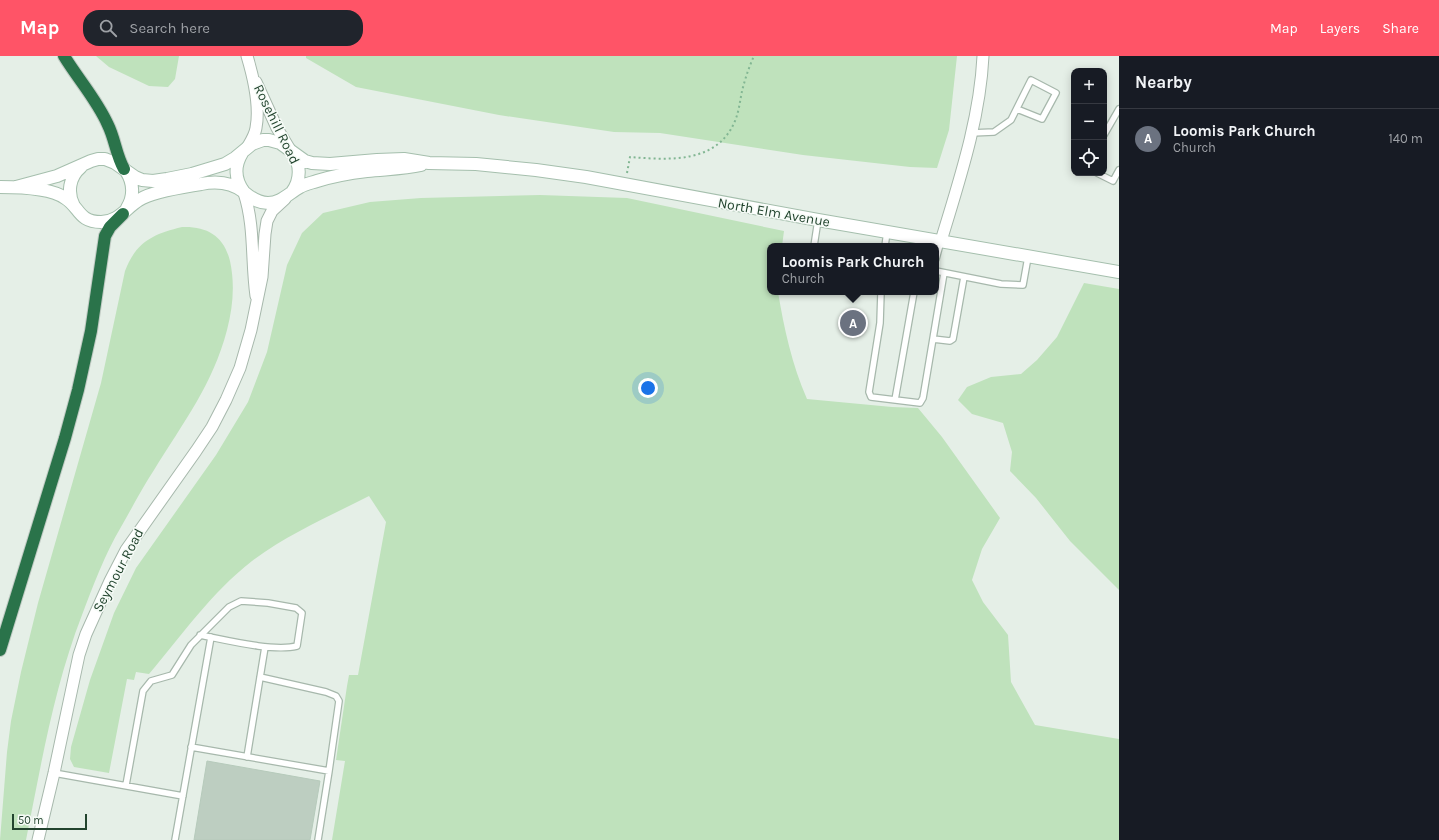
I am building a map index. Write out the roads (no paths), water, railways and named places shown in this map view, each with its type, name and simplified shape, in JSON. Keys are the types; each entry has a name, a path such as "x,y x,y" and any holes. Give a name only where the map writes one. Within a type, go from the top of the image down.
{"highway":[{"path":"64,56 104,116 112,135 118,157 124,169"},
{"path":"0,650 66,438 91,331 105,236 110,227 123,214"}],"main road":[{"name":"North Elm Avenue","path":"0,187 16,186 57,176 95,160 105,159 115,162 135,177 142,180 153,181 167,179 192,174 225,164 257,142 269,140 280,143 307,162 319,164 397,159 429,163 476,164 586,177 818,220 1119,272"},
{"name":"Seymour Road","path":"244,193 237,180 236,168 240,157 247,148"},
{"name":"Rosehill Road","path":"290,149 297,159 299,172 297,184 290,194"},
{"name":"North Elm Avenue","path":"16,186 62,196 68,200 84,217 97,222 111,221 123,214 144,197 212,182 225,183 236,187 257,201 268,203 280,201 299,188 308,184 346,174 406,168 429,163"},
{"path":"74,207 70,194 70,183 74,174 85,164"},
{"path":"123,214 129,205 132,192 131,181 124,169"}],"street":[{"name":"Rosehill Road","path":"247,56 253,76 257,125 247,148"},
{"path":"941,241 971,133 978,96 983,56"},
{"name":"Rosehill Road","path":"253,76 262,91 277,128 290,149"},
{"name":"Seymour Road","path":"244,193 249,206 254,282 257,300"},
{"name":"Seymour Road","path":"38,840 79,655 91,621 126,550 196,451 226,400 244,355 251,330 262,277 264,234 267,221 272,211 290,194"}],"lane":[{"path":"971,133 994,132 1011,120 1031,80 1056,93 1042,119 1017,109"},
{"path":"1107,130 1119,109"},
{"path":"1103,176 1113,181 1119,170"},
{"path":"814,243 818,220"},
{"path":"885,243 887,232"},
{"path":"939,248 941,241"},
{"path":"939,272 1001,284 1023,285 1028,256"},
{"path":"881,295 880,323 869,392 871,397 920,403 922,402 944,273"},
{"path":"933,339 950,341 953,339 964,277"},
{"path":"896,400 914,295"},
{"path":"126,785 143,692 151,681 172,675 191,645 228,607 241,601 268,603 296,608 302,613 297,646 290,648 265,647 200,636"},
{"path":"175,840 211,637"},
{"path":"247,757 265,647"},
{"path":"260,677 336,696 339,701 318,840"},
{"path":"191,747 329,771"},
{"path":"54,773 183,796"}],"place":[{"name":"Loomis Park Church","path":"853,323"}]}
